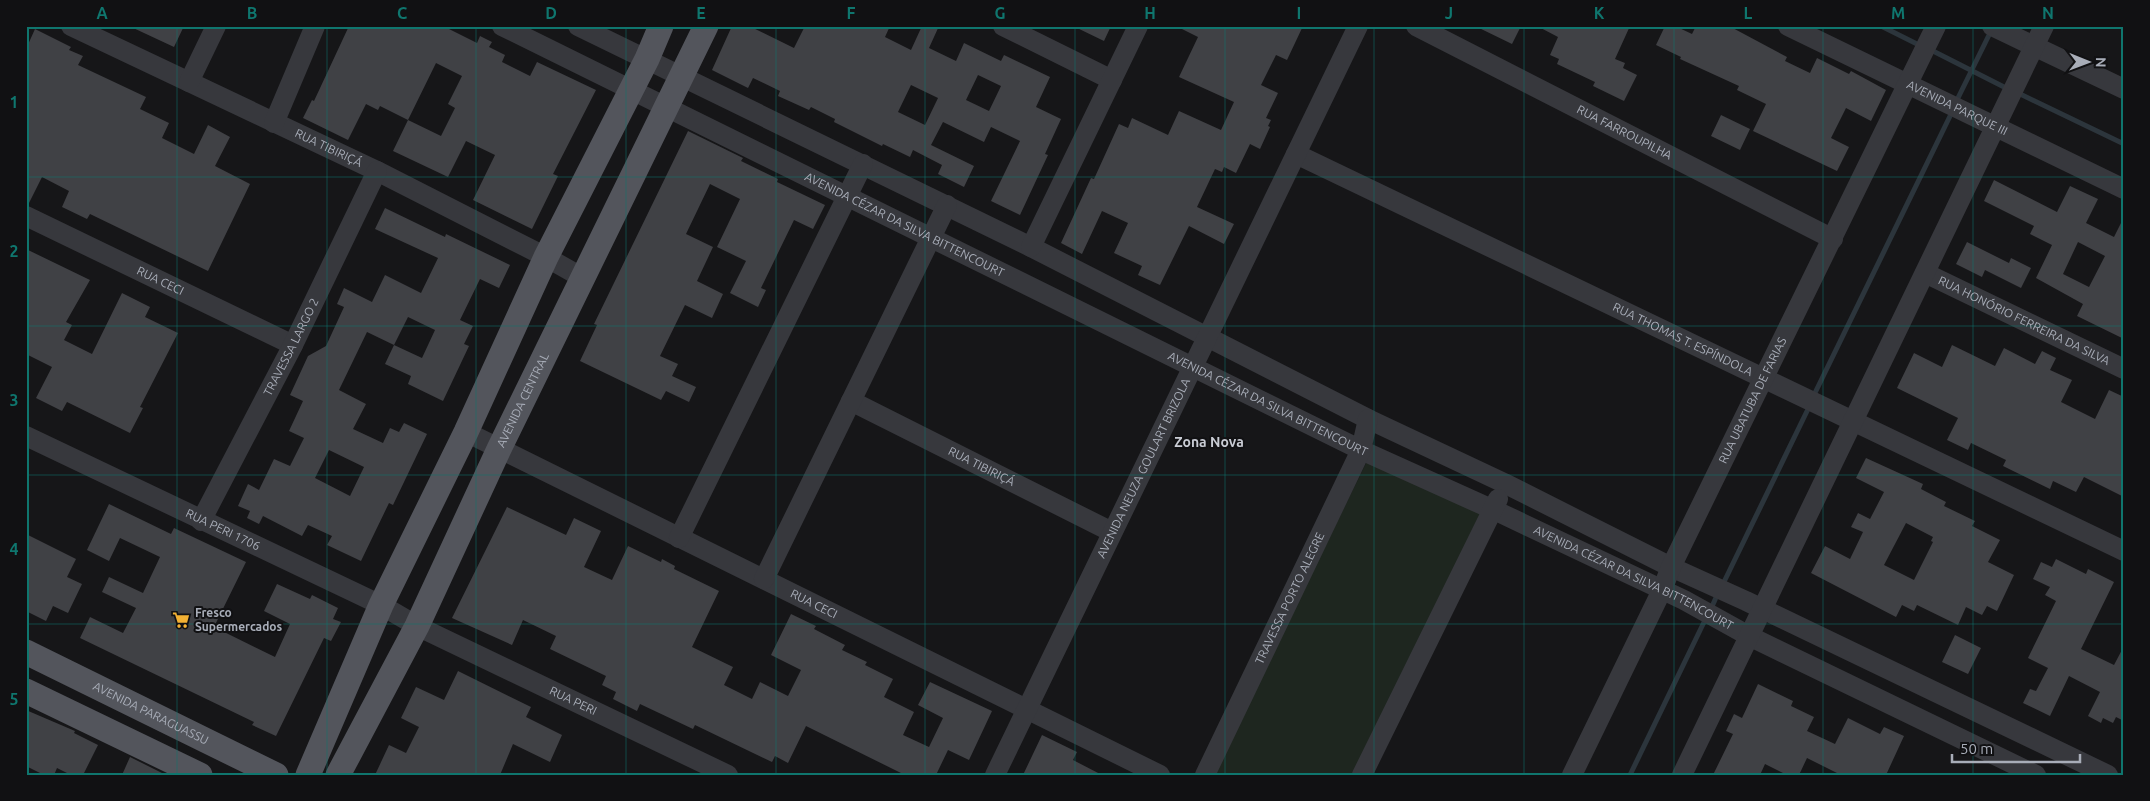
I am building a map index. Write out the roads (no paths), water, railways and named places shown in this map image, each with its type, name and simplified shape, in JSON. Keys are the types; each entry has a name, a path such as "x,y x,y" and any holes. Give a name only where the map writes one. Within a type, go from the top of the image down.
{"main road":[{"path":"308,775 381,605 466,432 546,257 662,26"},
{"name":"AVENIDA CENTRAL","path":"338,775 417,626 499,449 706,26"},
{"name":"AVENIDA PARAGUASSU","path":"26,652 276,775"},
{"path":"26,691 200,775"}],"street":[{"name":"RUA TIBIRIÇÁ","path":"71,26 377,171 546,257 582,278"},
{"path":"189,82 216,26"},
{"path":"274,123 315,26"},
{"name":"AVENIDA CÉZAR DA SILVA BITTENCOURT","path":"502,26 1361,450 1494,510 1684,600 1748,636 2036,775"},
{"path":"578,26 947,205 1368,419 2108,775"},
{"path":"1003,26 1112,80"},
{"path":"1031,247 1138,26"},
{"name":"AVENIDA NEUZA GOULART BRIZOLA","path":"994,775 1358,26"},
{"name":"RUA FARROUPILHA","path":"1416,26 1832,239"},
{"name":"AVENIDA PARQUE III","path":"1788,26 2124,189"},
{"name":"RUA UBATUBA DE FARIAS","path":"1572,775 1662,590 1679,570 1773,384 1832,239 1936,26"},
{"path":"1682,775 1748,636 1753,605 1853,422 2044,26"},
{"path":"2001,30 2124,89"},
{"name":"RUA THOMAS T. ESPÍNDOLA","path":"1296,154 1824,409 2124,551"},
{"path":"679,538 863,164"},
{"name":"TRAVESSA LARGO 2","path":"201,521 292,345 377,171"},
{"path":"764,579 947,205"},
{"name":"RUA CECI","path":"26,216 292,345"},
{"name":"RUA HONÓRIO FERREIRA DA SILVA","path":"1925,273 2124,369"},
{"name":"RUA TIBIRIÇÁ","path":"851,401 1112,532"},
{"name":"TRAVESSA PORTO ALEGRE","path":"1205,775 1361,450 1368,419"},
{"name":"RUA CECI","path":"466,432 1160,775"},
{"name":"RUA PERI 1706","path":"26,436 201,521 381,605 417,626"},
{"path":"1362,775 1494,510 1504,483"},
{"name":"RUA PERI","path":"417,626 728,775"}],"waterway":[{"path":"1881,26 1921,46"},
{"path":"1956,102 1991,31"},
{"path":"1929,49 2008,89"},
{"path":"2016,92 2124,144"},
{"path":"1813,397 1953,110"},
{"path":"1722,586 1810,405"},
{"path":"1710,611 1718,593"},
{"path":"1630,775 1706,618"}],"place":[{"name":"Fresco Supermercados","path":"181,620"}],"district":[{"name":"Zona Nova","path":"1209,442"}]}
